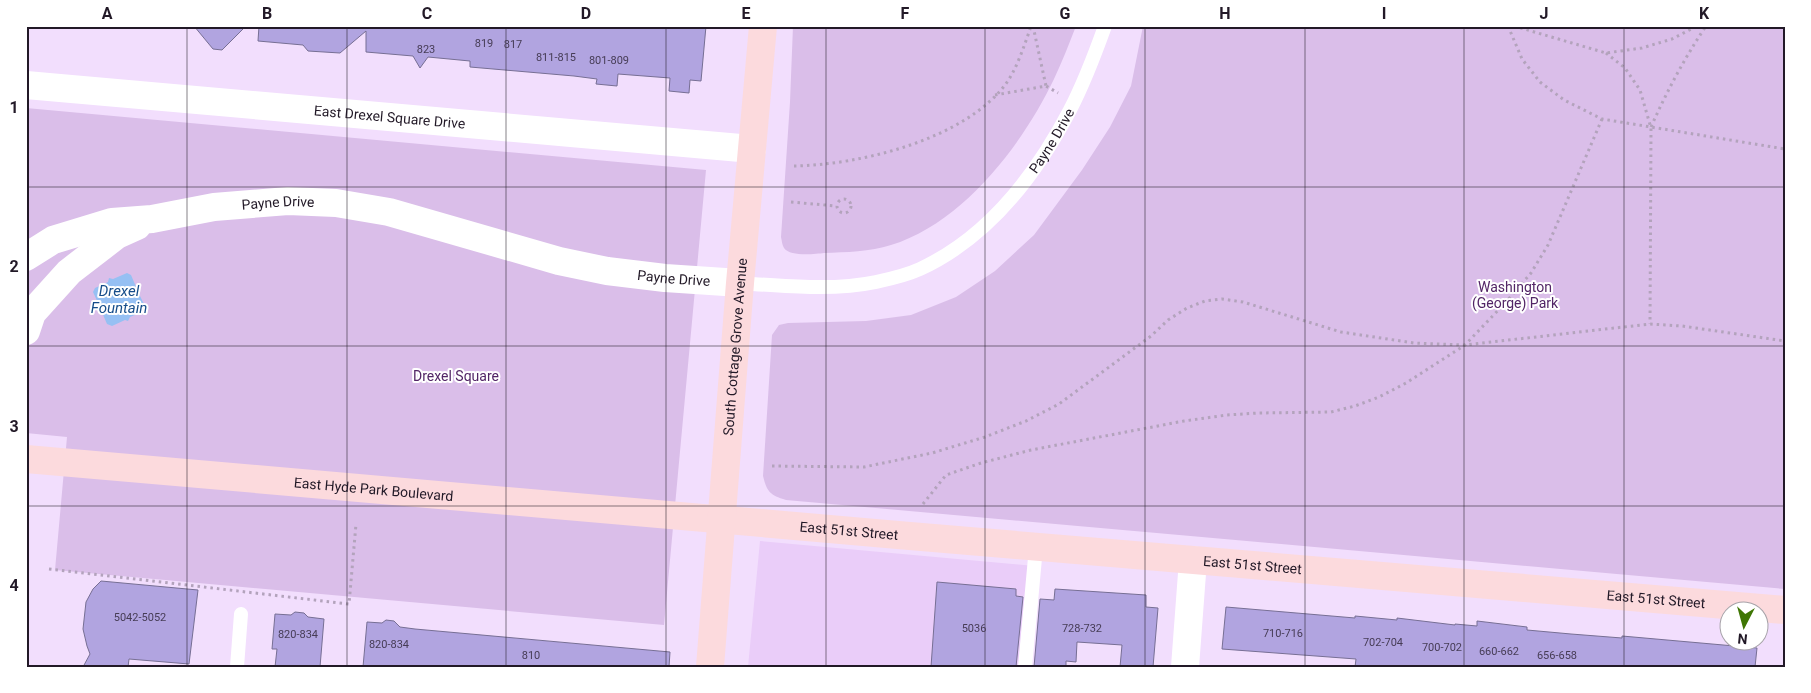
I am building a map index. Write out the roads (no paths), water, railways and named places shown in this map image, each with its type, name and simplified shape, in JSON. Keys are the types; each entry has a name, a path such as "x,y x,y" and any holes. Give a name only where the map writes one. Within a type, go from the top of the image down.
{"main road":[{"name":"South Cottage Grove Avenue","path":"710,667 740,283 763,26"},
{"name":"East Hyde Park Boulevard","path":"26,460 722,520"},
{"name":"East 51st Street","path":"722,520 1785,610"}],"street":[{"name":"East Drexel Square Drive","path":"26,85 752,149"},
{"name":"Payne Drive","path":"26,257 53,240 112,222 152,219 214,207 288,201 336,203 390,212 550,258 598,269 665,278 740,283"},
{"name":"Payne Drive","path":"29,322 69,272 117,235 152,219"},
{"path":"1184,667 1193,560"}],"lane":[{"name":"Payne Drive","path":"740,283 836,286 874,282 917,270 944,257 976,234 1004,208 1038,163 1074,101 1106,26"},
{"path":"1025,667 1036,547"},
{"path":"236,667 241,614"}],"water":[{"name":"Drexel Fountain","path":"127,273 131,275 137,289 140,289 139,294 146,308 144,311 130,317 128,321 125,320 112,326 107,324 101,310 97,309 99,305 93,292 95,288 108,282 109,278 113,279"}],"park label":[{"name":"Washington (George) Park","path":"1515,296"},
{"name":"Drexel Square","path":"456,376"}]}
